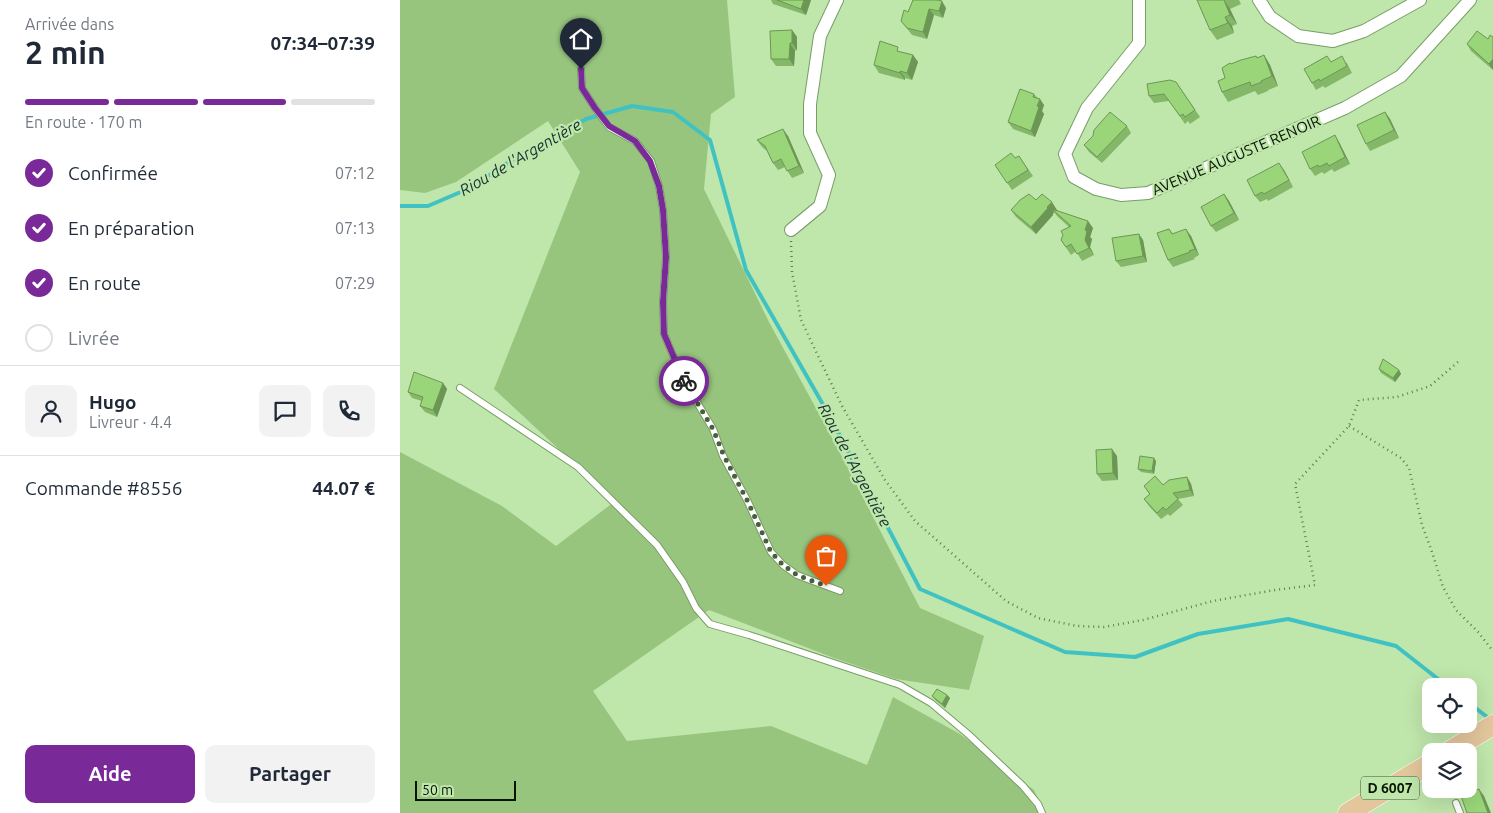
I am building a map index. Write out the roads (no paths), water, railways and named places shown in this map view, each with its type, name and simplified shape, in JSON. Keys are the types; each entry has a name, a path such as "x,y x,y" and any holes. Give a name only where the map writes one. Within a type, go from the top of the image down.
{"main road":[{"path":"1464,743 1493,725"},
{"name":"D 6007","path":"1348,813 1422,768"}],"street":[{"path":"791,230 820,206 829,175 810,133 810,104 820,36 837,0"},
{"name":"AVENUE AUGUSTE RENOIR","path":"1139,0 1140,43 1087,108 1065,154 1074,177 1096,189 1121,195 1148,193 1345,108 1401,76 1470,0"},
{"path":"1259,0 1270,17 1298,36 1333,41 1364,31 1420,0"}],"lane":[{"path":"581,69 582,88 595,108 609,126 635,141 650,161 659,186 663,210 666,257 663,302 664,334 683,379 713,429 724,456 771,552 783,565 797,575 840,591"},
{"path":"460,388 578,466 657,545 683,582 696,608 710,624 900,685 931,703 968,734 1023,786 1038,804 1042,813"},
{"path":"1456,803 1460,813"}],"waterway":[{"name":"Riou de l'Argentière","path":"400,206 428,206 470,188 518,156 586,119 632,106 673,112 710,140 746,270 829,415 920,589 1065,652 1135,657 1198,634 1288,619 1396,646 1437,678"},
{"name":"Riou de l'Argentière","path":"1477,709 1491,720"}]}
